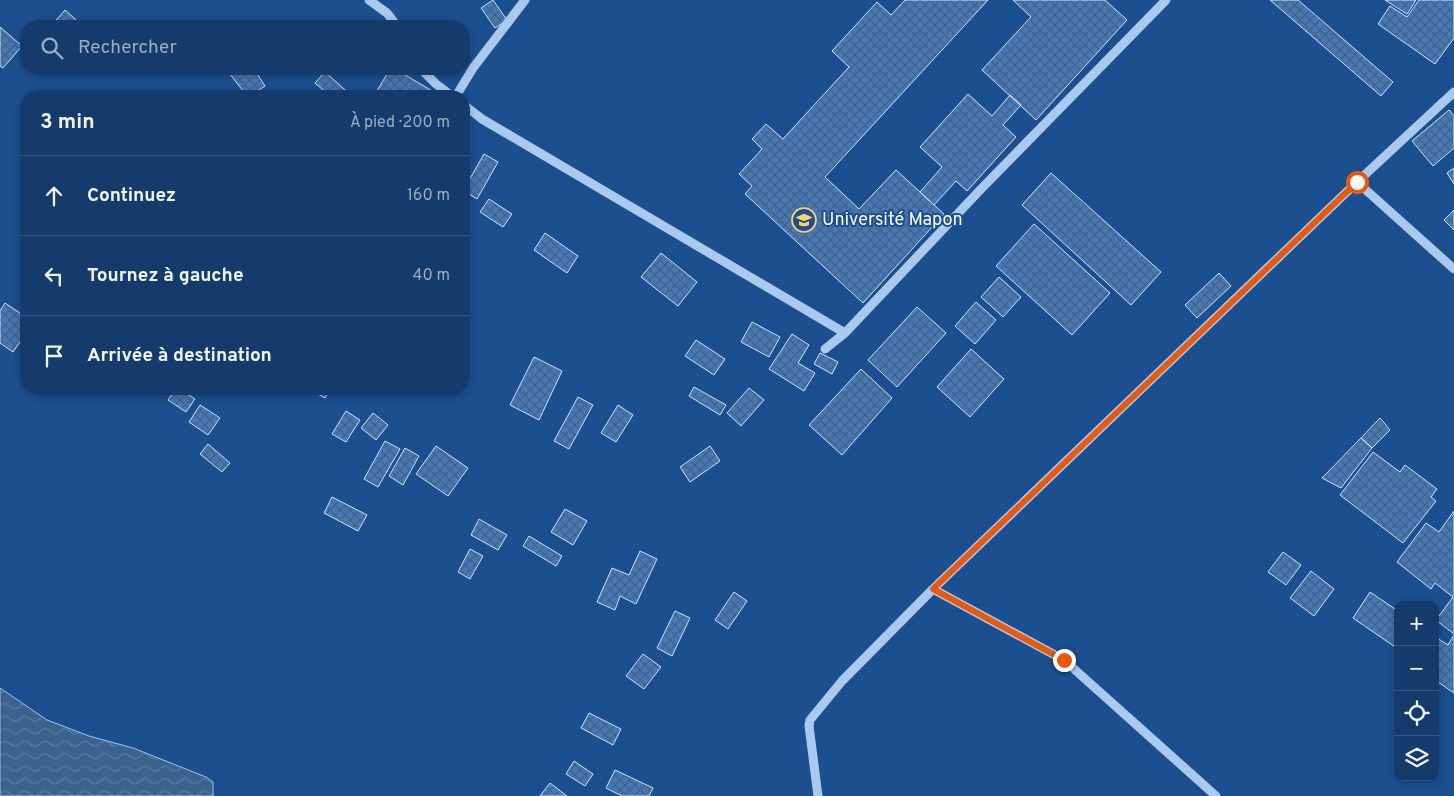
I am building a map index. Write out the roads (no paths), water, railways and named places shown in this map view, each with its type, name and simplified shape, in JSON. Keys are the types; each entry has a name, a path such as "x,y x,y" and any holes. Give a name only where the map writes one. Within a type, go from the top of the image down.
{"street":[{"path":"368,0 387,13 392,20"},
{"path":"470,73 525,0"},
{"path":"825,349 845,333 982,188 1166,0"},
{"path":"427,75 444,90"},
{"path":"460,90 469,75"},
{"path":"818,796 808,726 810,720 842,682 933,589 1357,182 1454,92"},
{"path":"470,110 845,333"},
{"path":"1357,182 1454,269"},
{"path":"933,589 1064,660 1216,796"}],"water":[{"path":"0,688 47,720 89,736 133,748 206,777 213,782 213,796 0,796"}],"place":[{"name":"Université Mapon","path":"804,220"}]}
